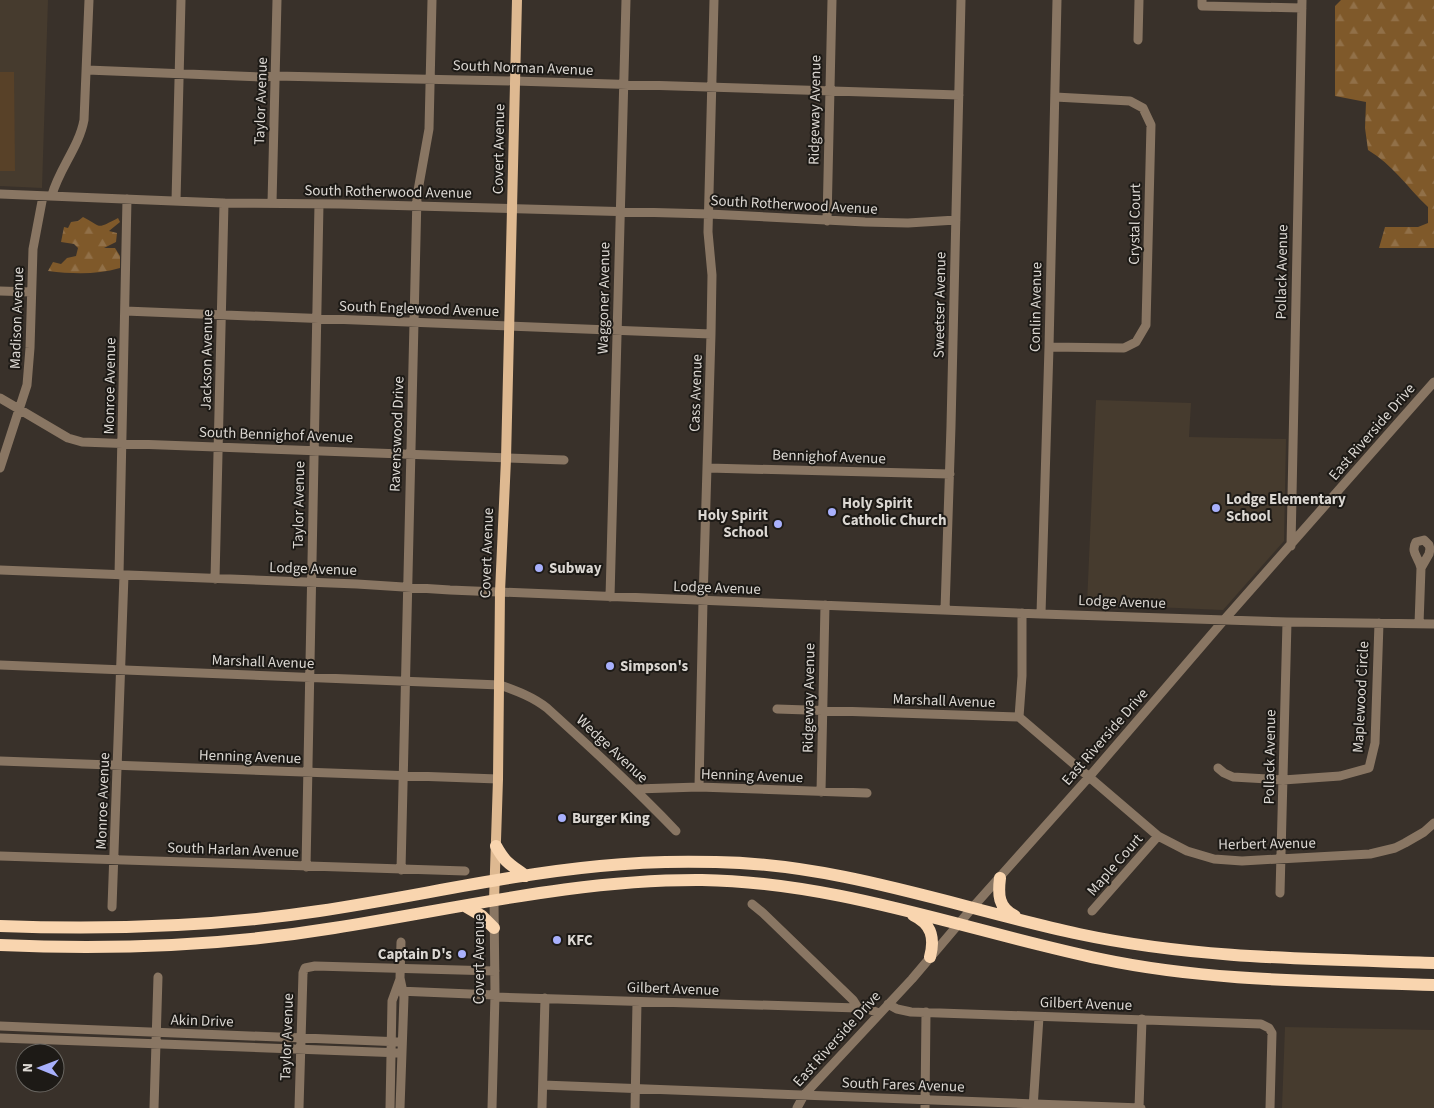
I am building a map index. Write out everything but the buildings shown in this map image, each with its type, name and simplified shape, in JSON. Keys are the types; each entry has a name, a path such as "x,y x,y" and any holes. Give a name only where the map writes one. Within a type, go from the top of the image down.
{"highway":[{"path":"496,846 508,864 526,876"},
{"path":"0,926 113,928 230,922 321,911 601,865 653,862 749,863 812,870 851,877 1039,924 1118,941 1196,952 1243,956 1432,963"},
{"path":"1000,878 999,896 1002,907 1012,914 1039,924"},
{"path":"0,945 120,947 221,941 333,929 494,901 614,883 706,880 795,887 842,895 893,906 1084,955 1178,971 1241,977 1434,985"},
{"path":"465,906 482,916 494,928"},
{"path":"893,906 918,917 927,924 933,940 930,957"}],"main road":[{"name":"Covert Avenue","path":"494,901 500,685 500,592 506,459 518,0"}],"street":[{"name":"Madison Avenue","path":"0,468 20,410 28,376 33,249 47,196 83,129 86,108 89,0"},
{"path":"176,201 181,0"},
{"name":"Taylor Avenue","path":"272,203 277,0"},
{"name":"Ravenswood Drive","path":"401,870 417,206 420,177 428,139 432,0"},
{"name":"Waggoner Avenue","path":"610,597 626,0"},
{"name":"Cass Avenue","path":"699,787 711,334 712,275 708,239 708,214 714,0"},
{"name":"Ridgeway Avenue","path":"827,220 832,0"},
{"name":"Sweetser Avenue","path":"945,610 961,0"},
{"name":"Conlin Avenue","path":"1041,614 1057,0"},
{"path":"1138,40 1139,0"},
{"path":"1202,0 1202,6 1302,4"},
{"name":"Pollack Avenue","path":"1291,546 1302,4"},
{"name":"South Norman Avenue","path":"87,70 263,77 515,81 958,95"},
{"name":"Crystal Court","path":"1049,347 1124,348 1136,342 1146,325 1151,125 1143,108 1130,101 1055,97"},
{"name":"South Rotherwood Avenue","path":"0,194 224,203 512,208 708,214 908,223 956,220"},
{"name":"Monroe Avenue","path":"112,908 120,670 127,199"},
{"name":"Jackson Avenue","path":"216,579 224,203"},
{"name":"Taylor Avenue","path":"306,867 313,451 320,204"},
{"path":"0,291 31,292"},
{"name":"South Englewood Avenue","path":"125,311 711,334"},
{"name":"East Riverside Drive","path":"797,1108 804,1095 912,979 958,924 1434,382"},
{"name":"South Bennighof Avenue","path":"0,398 68,438 77,441 564,460"},
{"name":"Bennighof Avenue","path":"708,468 950,474"},
{"path":"1419,624 1420,568"},
{"name":"Lodge Avenue","path":"0,570 1041,614 1287,622 1434,624"},
{"name":"Ridgeway Avenue","path":"821,792 825,605"},
{"path":"1022,613 1022,676 1019,718 1089,777"},
{"name":"Pollack Avenue","path":"1280,893 1287,622"},
{"name":"Maplewood Circle","path":"1218,768 1233,777 1283,780 1340,776 1369,768 1375,743 1379,623"},
{"name":"Marshall Avenue","path":"0,665 500,685 524,694"},
{"name":"Wedge Avenue","path":"524,694 537,700 547,708 614,772 636,789 676,831"},
{"name":"Marshall Avenue","path":"777,709 1019,718"},
{"name":"Henning Avenue","path":"0,761 498,779"},
{"name":"Herbert Avenue","path":"1089,777 1158,836 1187,851 1214,859 1242,861 1370,854 1395,848 1415,838 1434,823"},
{"name":"Henning Avenue","path":"636,789 699,787 867,793"},
{"name":"Maple Court","path":"1092,911 1158,836"},
{"name":"South Harlan Avenue","path":"0,856 466,871"},
{"name":"Covert Avenue","path":"492,1108 495,996 494,901"},
{"path":"752,904 846,993 858,1008"},
{"path":"400,1108 402,1042 399,991 401,942"},
{"name":"Taylor Avenue","path":"299,1108 303,973 305,968 315,966 400,968"},
{"path":"400,968 495,972"},
{"path":"154,1108 158,977"},
{"path":"390,1108 392,1001 399,991"},
{"name":"Gilbert Avenue","path":"399,991 637,1002 858,1008 879,1013"},
{"path":"542,1108 545,998"},
{"path":"634,1108 637,1002"},
{"name":"Gilbert Avenue","path":"888,1004 903,1011 1261,1024 1269,1028 1272,1033 1270,1108"},
{"path":"925,1104 926,1012"},
{"path":"1033,1106 1039,1016"},
{"path":"1140,1108 1142,1020"},
{"name":"Akin Drive","path":"0,1026 402,1042"},
{"name":"Akin Drive","path":"0,1038 402,1053"},
{"name":"South Fares Avenue","path":"543,1085 804,1095 925,1104 1140,1108"}],"shaded area":[{"path":"0,0 48,0 42,188 0,186"},
{"path":"0,72 14,72 15,171 0,171"},
{"path":"1096,400 1191,403 1189,437 1286,439 1284,541 1223,610 1087,604"},
{"path":"1285,1027 1434,1030 1434,1108 1282,1108"}],"green space":[{"path":"1341,0 1434,0 1434,248 1379,248 1385,227 1418,227 1428,223 1428,207 1392,169 1368,150 1365,128 1366,102 1335,96 1335,6"},
{"path":"83,217 99,226 118,218 120,222 109,231 117,233 116,242 104,248 115,248 120,256 120,268 84,273 48,271 53,262 61,264 67,258 76,256 78,248 74,244 61,242 64,227 68,228 71,222 78,221"}],"place":[{"name":"Lodge Elementary School","path":"1216,508"},
{"name":"Holy Spirit Catholic Church","path":"832,512"},
{"name":"Holy Spirit School","path":"778,524"},
{"name":"Subway","path":"539,568"},
{"name":"Simpson's","path":"610,666"},
{"name":"Burger King","path":"562,818"},
{"name":"KFC","path":"557,940"},
{"name":"Captain D's","path":"462,954"}]}
